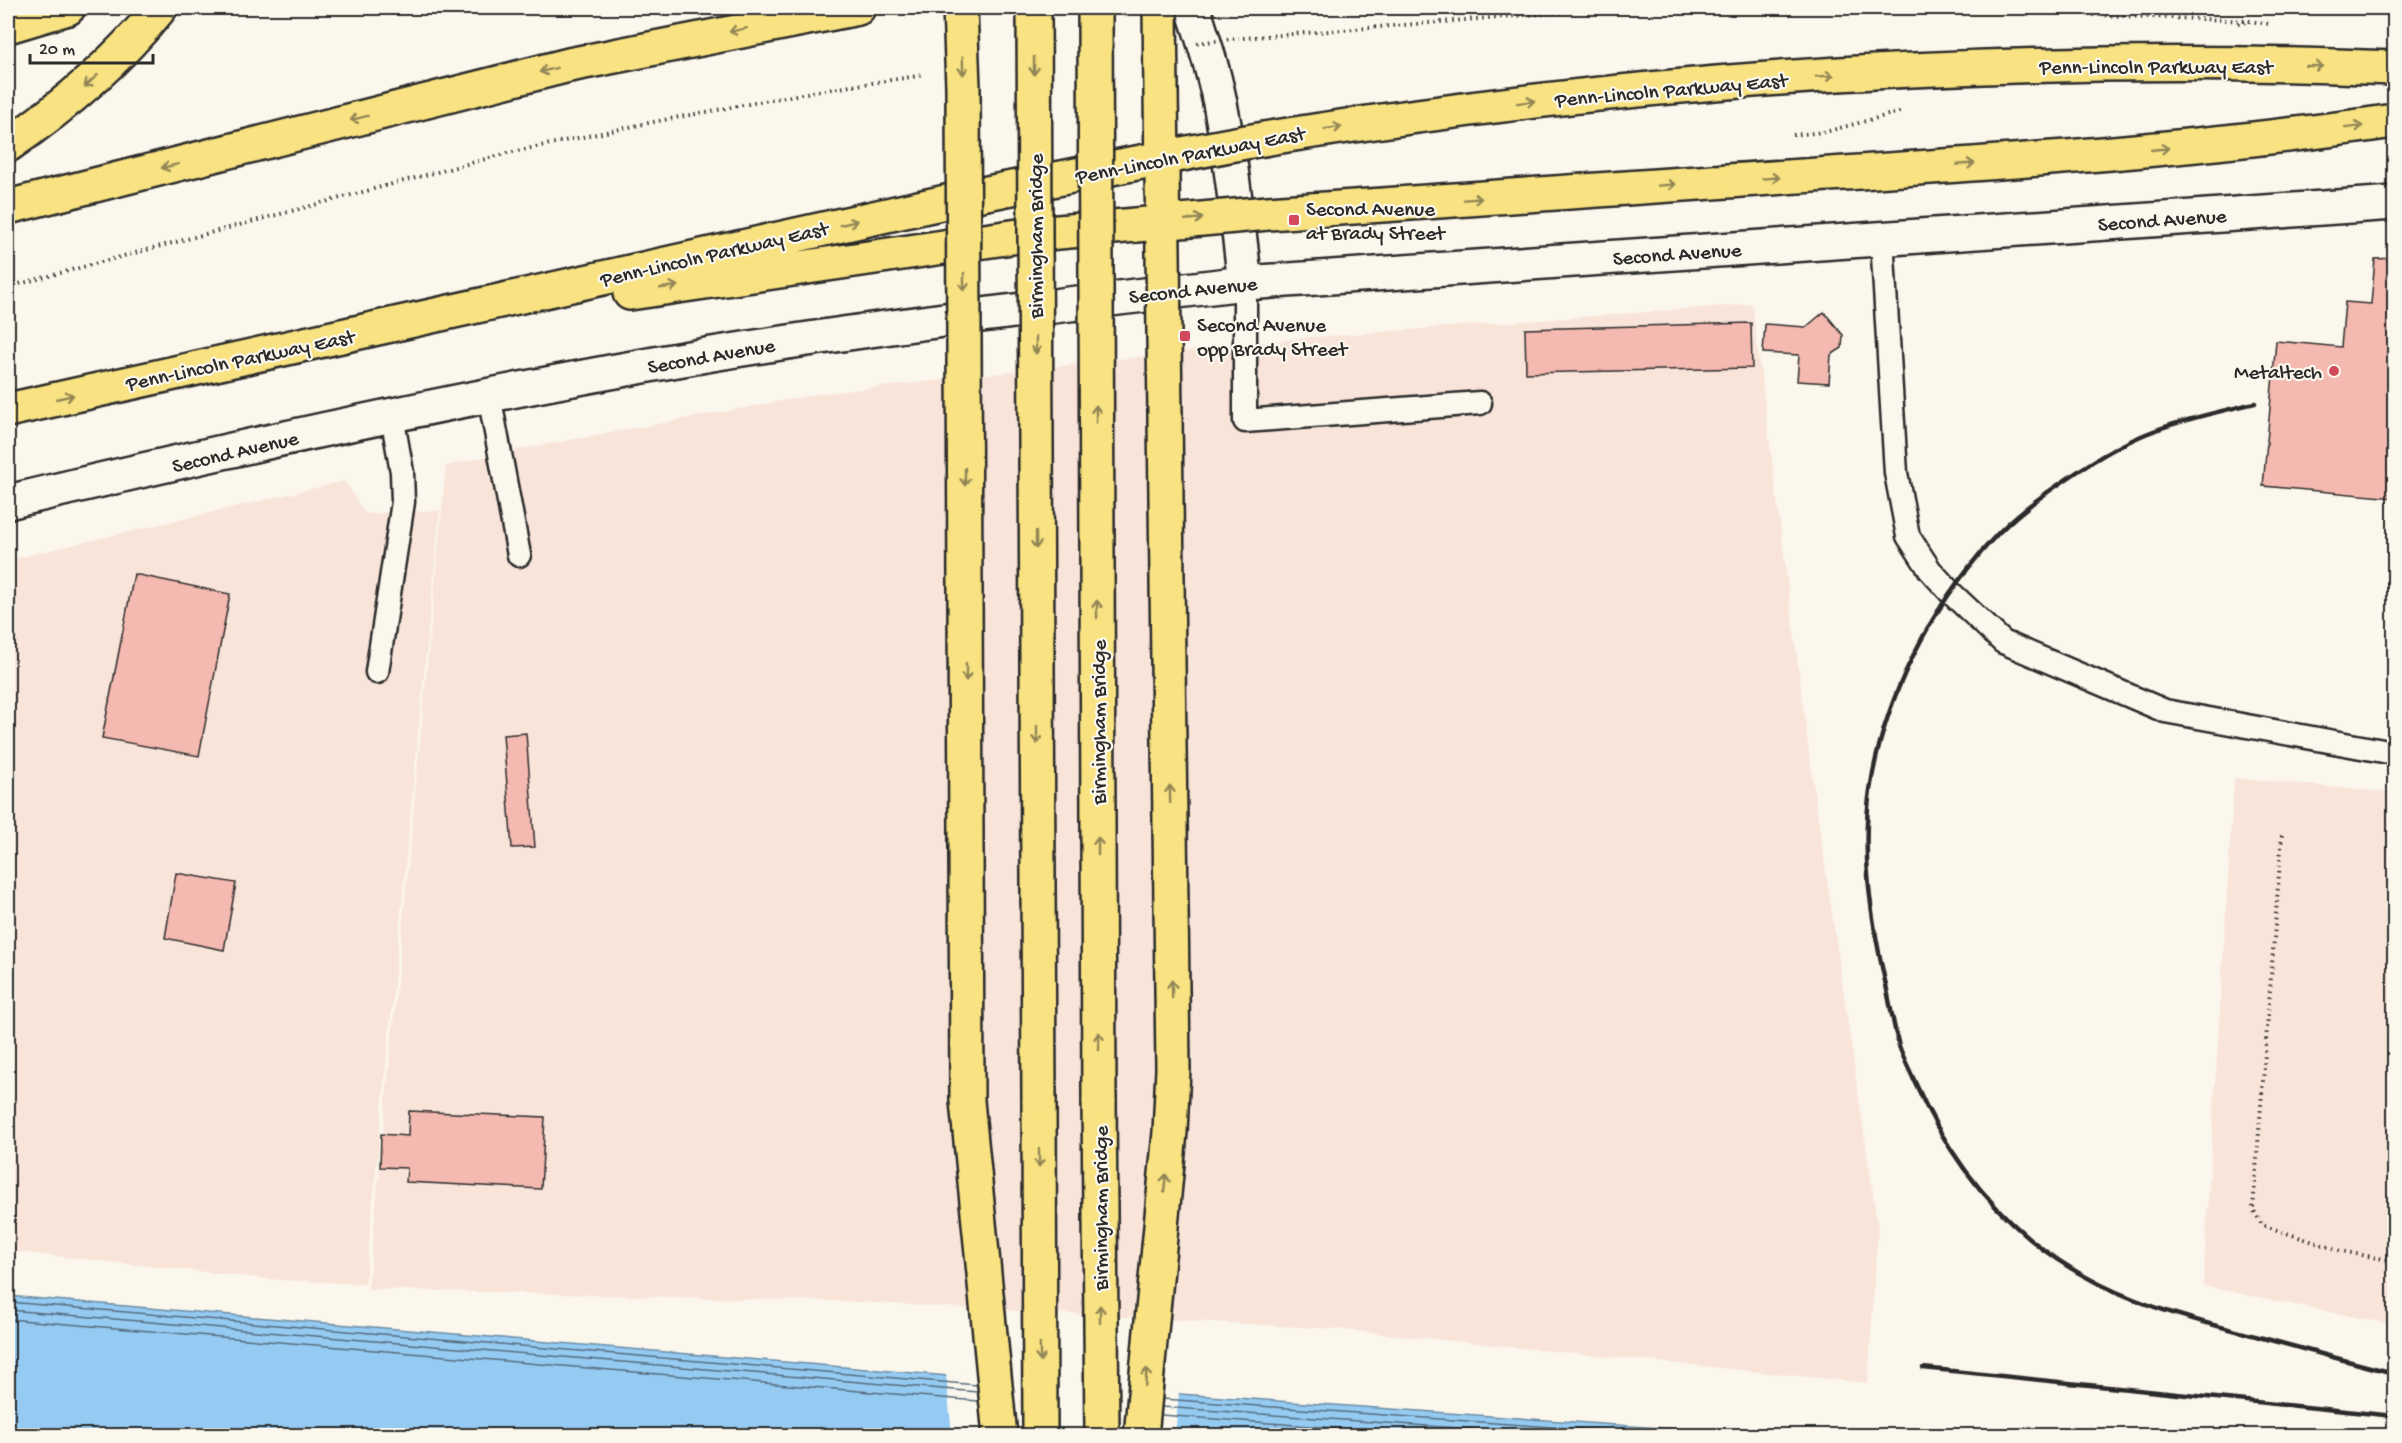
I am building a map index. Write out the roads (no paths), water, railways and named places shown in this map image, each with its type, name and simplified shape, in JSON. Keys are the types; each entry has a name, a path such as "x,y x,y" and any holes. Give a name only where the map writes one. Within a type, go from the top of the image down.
{"main road":[{"path":"8,26 68,8"},
{"path":"8,145 80,92 113,61 160,8"},
{"path":"8,207 569,65 858,8"},
{"path":"960,8 963,87 967,1101 1000,1436"},
{"name":"Birmingham Bridge","path":"1034,8 1040,1436"},
{"name":"Birmingham Bridge","path":"1095,8 1102,1436"},
{"path":"1141,1436 1170,1132 1173,1069 1160,8"},
{"path":"1193,8 1213,73 1222,112 1231,165 1245,283"},
{"name":"Penn-Lincoln Parkway East","path":"8,410 977,195 1286,135 1445,112 1591,95 1743,81 2037,66 2184,64 2394,68"},
{"path":"362,333 1025,235 1280,212 2102,154 2238,141 2394,121"},
{"name":"Second Avenue","path":"8,502 489,395 711,355 888,327 1066,303 1245,283 2394,203"}],"lane":[{"path":"1882,239 1898,483 1908,536 1929,570 1950,592 2003,642 2165,711 2394,753"},
{"path":"1245,283 1245,421 1480,403"},
{"path":"489,395 519,555"},
{"path":"377,672 403,502 402,472 392,416"}],"water":[{"path":"8,1296 1066,1386 1759,1435 8,1435"}],"railway":[{"path":"2255,403 2168,426 2145,434 2101,456 2019,514 1991,541 1969,568 1948,596 1912,657 1886,722 1877,756 1867,814 1867,862 1872,910 1899,1046 1925,1103 1963,1167 1994,1205 2030,1239 2056,1259 2083,1275 2138,1301 2197,1320 2394,1373"},
{"path":"1923,1368 2394,1416"}],"place":[{"name":"Second Avenue at Brady Street","path":"1294,220"},
{"name":"Second Avenue opp Brady Street","path":"1185,336"},
{"name":"Metaltech","path":"2334,371"}]}
